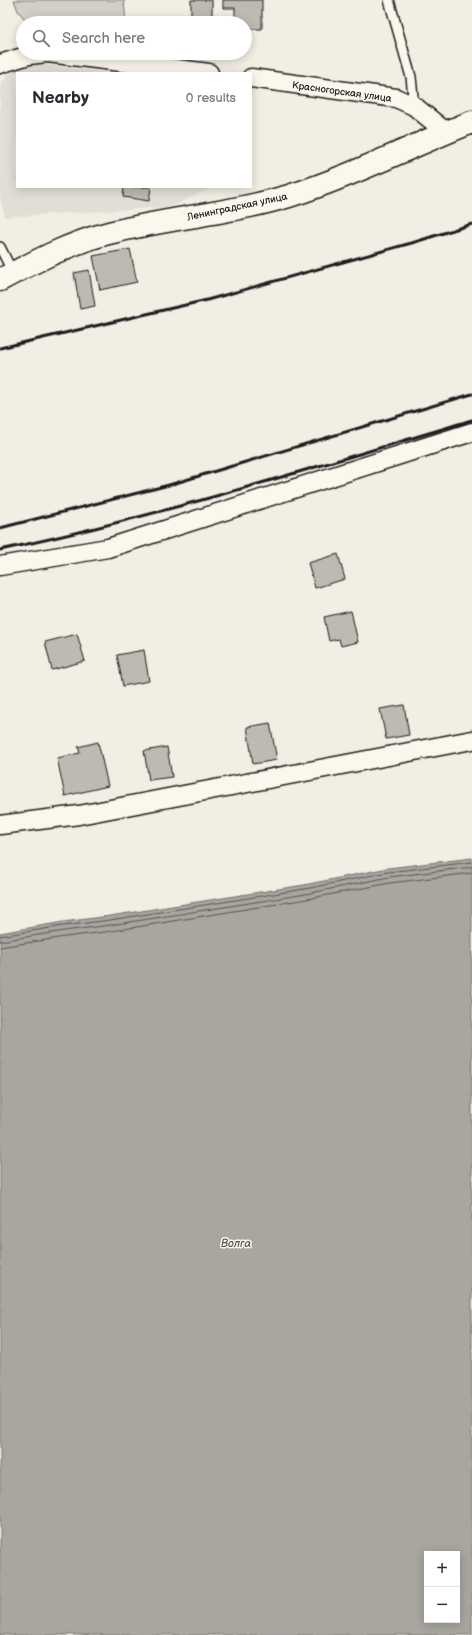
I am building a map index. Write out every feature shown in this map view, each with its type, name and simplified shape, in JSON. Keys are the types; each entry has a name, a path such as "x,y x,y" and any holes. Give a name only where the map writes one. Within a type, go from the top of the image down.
{"main road":[{"name":"Ленинградская улица","path":"7,277 46,256 73,244 105,234 288,196 335,179 472,122"}],"street":[{"path":"0,64 16,59"},
{"path":"104,60 201,72"},
{"name":"Красногорская улица","path":"252,78 385,96 405,101 414,106 446,132"},
{"path":"0,566 108,548 472,432"},
{"path":"0,825 79,815 472,740"}],"lane":[{"path":"389,0 411,77 414,106"},
{"path":"0,247 7,277"}],"shaded area":[{"path":"14,0 124,0 125,16 22,16 18,11"},
{"path":"33,64 104,72 16,72 16,188 211,188 171,207 5,217 0,197 0,86 10,72"}],"water":[{"name":"Волга","path":"472,858 472,1635 0,1635 0,933 304,885 388,868"}],"building":[{"path":"191,0 212,0 212,16 191,16"},
{"path":"223,0 262,0 262,29 252,29 252,16 235,16 235,8 223,8"},
{"path":"124,188 151,188 149,201 123,197"},
{"path":"130,249 137,282 100,290 93,256"},
{"path":"89,270 95,306 80,309 74,273"},
{"path":"338,554 345,579 315,588 308,563"},
{"path":"351,611 358,642 341,646 339,639 329,641 324,617"},
{"path":"77,634 85,661 52,670 45,642"},
{"path":"144,650 149,681 123,686 117,655"},
{"path":"404,705 409,735 386,739 380,709"},
{"path":"270,723 277,760 253,764 247,727"},
{"path":"98,742 108,786 65,796 57,758 80,753 78,747"},
{"path":"167,747 172,777 149,780 144,751"}],"railway":[{"path":"0,348 207,300 415,242 472,224"},
{"path":"0,528 169,485 472,394"},
{"path":"0,550 60,537 238,490 472,420"}]}
